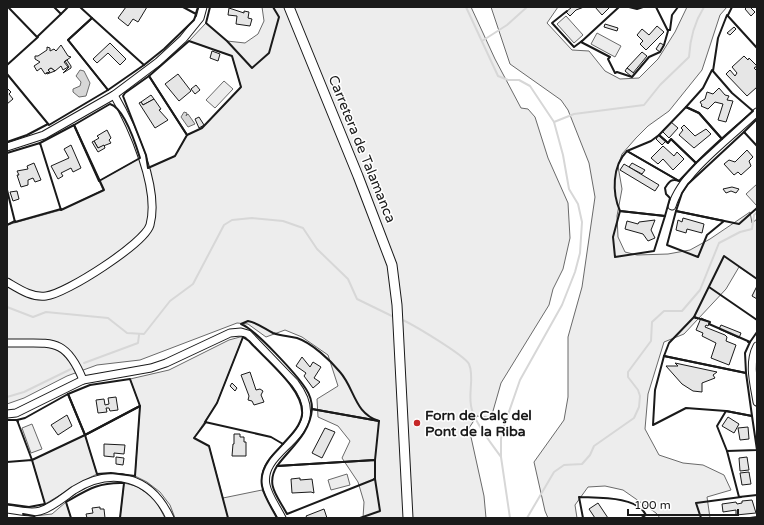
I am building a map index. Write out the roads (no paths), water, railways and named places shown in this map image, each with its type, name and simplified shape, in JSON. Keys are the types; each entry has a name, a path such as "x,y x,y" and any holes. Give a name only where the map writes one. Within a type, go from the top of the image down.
{"street":[{"path":"7,147 31,141 44,135 114,95 158,62 183,39 200,18 203,7"},
{"name":"Carretera de Talamanca","path":"289,7 384,241 394,274 399,335 408,518"},
{"path":"7,282 35,296 46,296 59,293 89,276 136,243 150,226 150,194 145,166 130,125 114,95"},
{"path":"672,206 676,195 690,175 757,112"},
{"path":"7,414 16,413 83,380 151,368 166,363 230,333 241,332 248,334 295,383 302,392 306,406 305,422 300,432 269,467 266,476 266,484 282,518"},
{"path":"7,343 60,346 72,357 83,380"},
{"path":"756,351 752,367 757,402"},
{"path":"7,509 35,512 42,511 75,490 96,479 124,478 135,480 153,492 161,500 170,518"}],"waterway":[{"path":"466,7 498,76 508,80 519,80 530,86 554,122 563,155 569,189 578,204 582,222 580,253 575,272 562,305 520,380 503,429 501,439 501,457 510,518"},
{"path":"482,41 507,25 527,7"},
{"path":"554,122 574,114 644,105 660,85 689,57 693,31 704,7"},
{"path":"527,518 554,472 564,465 582,464 590,455 594,446 634,418 639,407 640,396 638,390 628,377 628,372 651,341 652,322 664,311 682,311 700,290 719,243 740,232 752,229 754,215 757,212"},
{"path":"7,307 33,317 46,312 108,318 127,333 144,334 170,301 193,284 224,225 232,220 252,218 283,221 303,228 317,249 348,279 357,299 396,318"},
{"path":"400,319 448,347 469,364 471,369 470,398 474,416 501,457"},
{"path":"84,363 138,343 139,335"},
{"path":"7,397 24,392 71,369"}],"place":[{"name":"Forn de Calç del Pont de la Riba","path":"417,423"}]}
